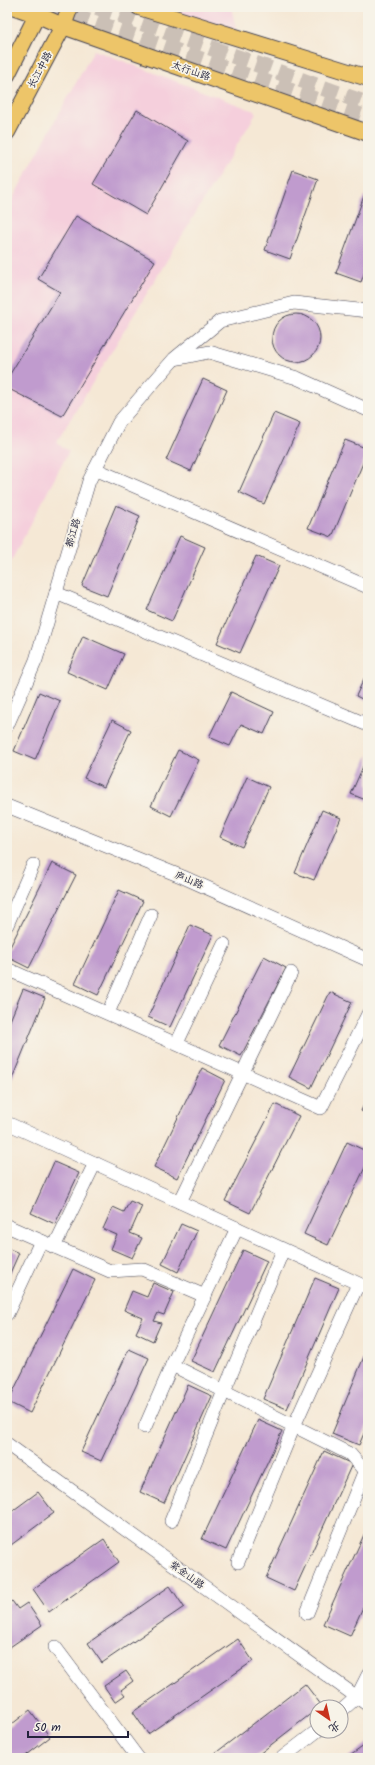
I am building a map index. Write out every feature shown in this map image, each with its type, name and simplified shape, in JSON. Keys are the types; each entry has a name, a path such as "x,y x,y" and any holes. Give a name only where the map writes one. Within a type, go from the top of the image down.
{"main road":[{"name":"太行山路","path":"15,7 40,11 63,26 368,133"},
{"name":"长江中路","path":"7,132 63,26 70,7"},
{"path":"138,7 368,78"},
{"path":"7,75 40,11"}],"street":[{"name":"都江路","path":"7,726 36,660 89,481 119,422 174,359 220,321 294,303 368,311"},
{"path":"174,359 209,352 297,378 368,410"},
{"path":"95,469 368,587"},
{"path":"56,593 368,725"},
{"name":"庐山路","path":"7,806 183,877 368,960"},
{"path":"7,925 33,865"},
{"path":"108,1013 151,914"},
{"path":"177,1043 224,944"},
{"path":"7,969 177,1043 320,1108 368,1014"},
{"path":"180,1202 291,973"},
{"path":"7,1123 363,1286 294,1426 238,1562"},
{"path":"54,1247 95,1163"},
{"path":"7,1226 110,1271 142,1269 205,1296"},
{"path":"146,1427 172,1365 237,1228"},
{"path":"7,1314 41,1241"},
{"path":"171,1521 224,1390 284,1250"},
{"path":"172,1365 350,1454 367,1470 307,1613"},
{"name":"紫金山路","path":"7,1444 368,1705"},
{"path":"55,1648 138,1758"},
{"path":"349,1704 357,1697 368,1675"},
{"path":"282,1758 309,1736"}],"shaded area":[{"path":"155,7 231,7 237,33"},
{"path":"94,50 257,112 56,443 69,451 7,569 7,209"}],"building":[{"path":"137,110 188,141 146,215 93,184"},
{"path":"293,170 318,179 290,259 265,250"},
{"path":"364,196 368,197 368,263 361,282 336,273"},
{"path":"76,216 155,261 62,416 7,388 7,379 60,292 38,279"},
{"path":"296,314 305,316 313,321 318,329 320,338 318,347 313,355 305,360 296,362 287,360 279,355 274,347 272,338 274,329 279,321 287,316"},
{"path":"203,379 227,390 191,471 166,460"},
{"path":"274,413 300,424 264,504 239,492"},
{"path":"345,440 368,449 368,451 332,537 308,528"},
{"path":"116,505 140,516 107,596 82,586"},
{"path":"180,536 205,547 172,621 147,610"},
{"path":"256,556 279,566 240,653 217,643"},
{"path":"83,636 124,654 108,690 67,672"},
{"path":"368,670 368,702 356,696"},
{"path":"39,692 60,701 35,760 14,751"},
{"path":"231,692 274,712 264,734 241,724 230,746 209,737"},
{"path":"112,720 131,730 104,787 84,778"},
{"path":"178,750 199,760 171,816 151,806"},
{"path":"368,755 368,801 351,794"},
{"path":"247,777 269,787 242,847 220,837"},
{"path":"322,810 341,818 314,880 295,873"},
{"path":"52,863 76,875 29,968 7,957 7,953"},
{"path":"119,890 143,901 98,995 75,984"},
{"path":"190,925 213,935 170,1027 148,1017"},
{"path":"264,956 286,968 241,1056 219,1045"},
{"path":"23,989 45,998 7,1091 7,1028"},
{"path":"330,992 352,1002 311,1088 289,1077"},
{"path":"202,1068 225,1080 177,1178 154,1167"},
{"path":"368,1096 368,1114 361,1111"},
{"path":"275,1104 299,1116 250,1213 225,1201"},
{"path":"347,1142 368,1152 368,1161 328,1245 304,1234"},
{"path":"54,1162 79,1173 55,1224 31,1213"},
{"path":"130,1201 142,1206 130,1233 142,1238 132,1258 111,1249 117,1235 103,1229 113,1207 124,1212"},
{"path":"181,1224 197,1231 178,1272 162,1264"},
{"path":"7,1248 19,1253 7,1280"},
{"path":"243,1250 267,1261 215,1372 191,1361"},
{"path":"73,1269 95,1280 30,1413 8,1402"},
{"path":"315,1278 339,1288 287,1409 263,1399"},
{"path":"153,1283 174,1292 164,1315 158,1313 154,1321 161,1323 153,1341 136,1333 143,1318 124,1310 132,1291 147,1297"},
{"path":"368,1347 368,1424 359,1445 332,1434"},
{"path":"129,1349 149,1358 101,1461 81,1452"},
{"path":"188,1385 212,1396 164,1503 140,1492"},
{"path":"258,1420 282,1431 226,1550 202,1539"},
{"path":"324,1451 352,1464 294,1591 266,1578"},
{"path":"38,1492 54,1513 7,1548 7,1515"},
{"path":"368,1526 368,1596 350,1636 323,1624"},
{"path":"104,1539 119,1562 49,1612 33,1589"},
{"path":"170,1586 184,1607 102,1663 88,1643"},
{"path":"12,1601 18,1609 27,1603 42,1625 7,1649 7,1604"},
{"path":"238,1639 253,1661 148,1734 133,1712"},
{"path":"126,1671 133,1681 121,1690 125,1695 115,1702 104,1686"},
{"path":"305,1684 317,1699 309,1699 309,1715 254,1758 209,1758"},
{"path":"30,1710 50,1737 23,1758 7,1758 7,1728"},
{"path":"368,1743 368,1758 347,1758"}],"tunnel":[{"path":"51,7 368,118"},
{"path":"97,7 368,104"}]}
